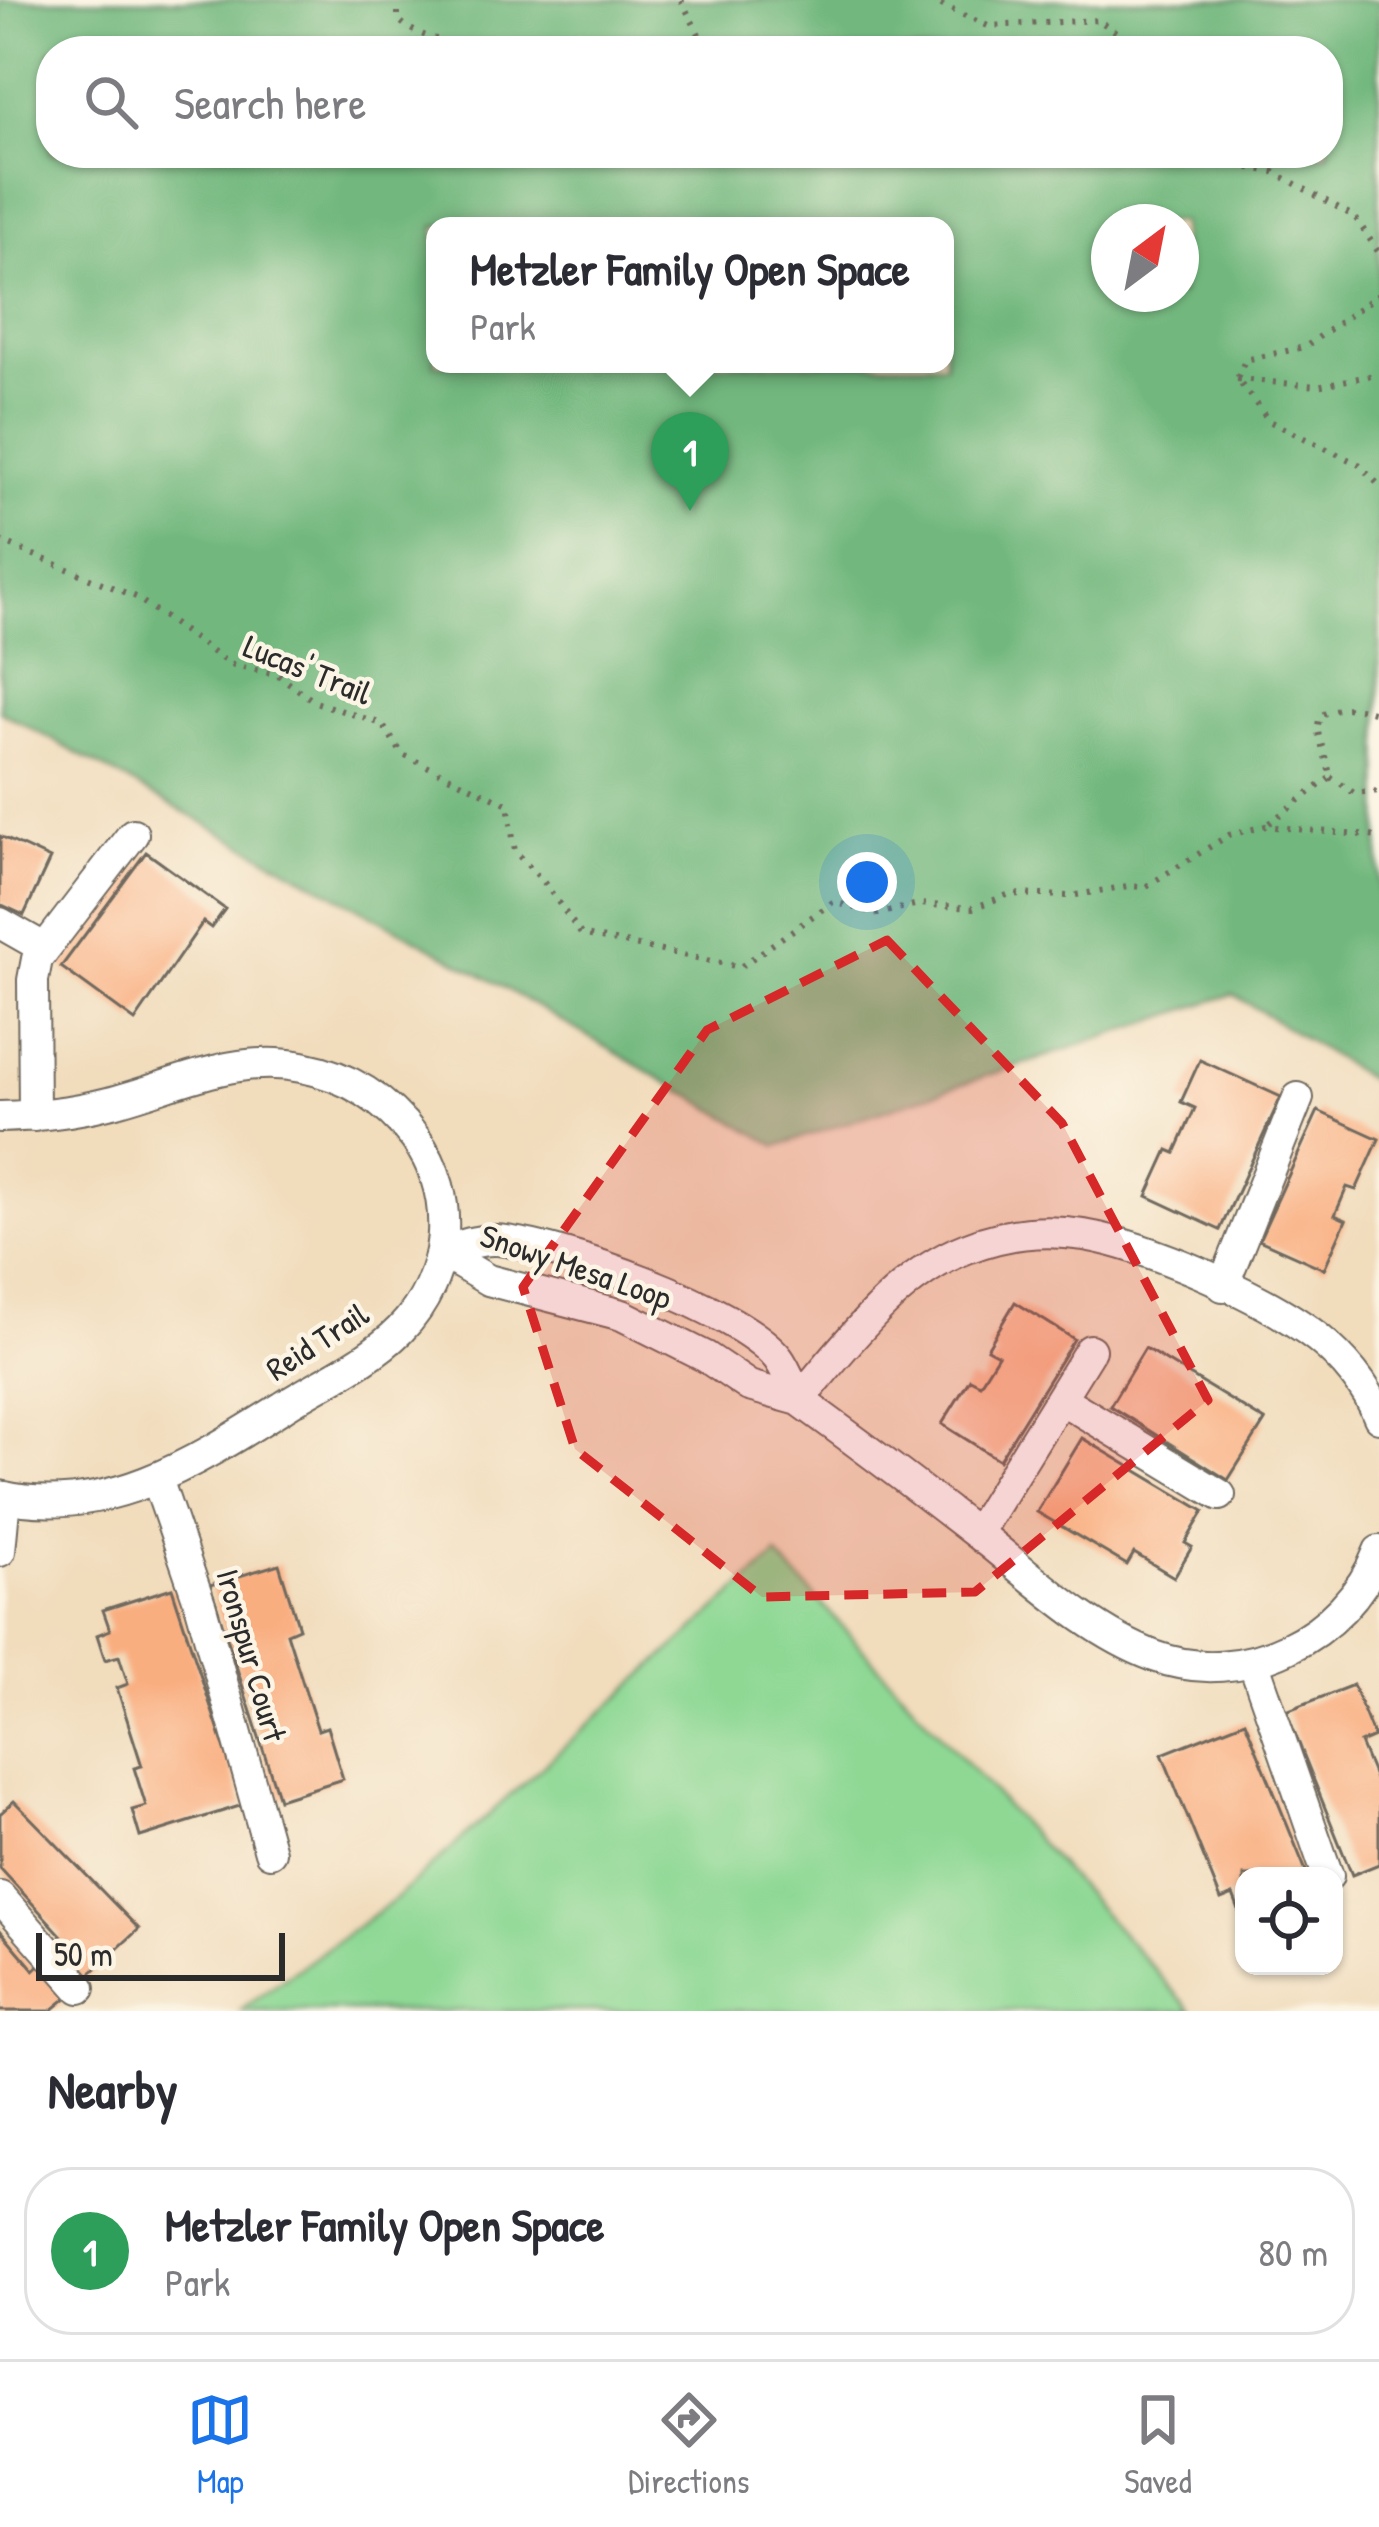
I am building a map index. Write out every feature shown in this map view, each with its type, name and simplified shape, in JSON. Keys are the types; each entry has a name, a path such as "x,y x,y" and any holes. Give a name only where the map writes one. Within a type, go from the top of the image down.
{"street":[{"path":"34,1116 33,973 44,948 71,920 133,834"},
{"path":"0,923 44,948"},
{"name":"Reid Trail","path":"0,1118 106,1104 232,1066 280,1064 334,1076 392,1111 422,1148 440,1189 443,1209 441,1252 424,1297 389,1339 217,1448 157,1479 87,1499 3,1496"},
{"path":"1223,1286 1298,1098"},
{"path":"799,1400 875,1314 917,1275 948,1256 994,1239 1054,1233 1112,1241 1277,1312 1320,1340 1365,1389 1379,1417"},
{"name":"Snowy Mesa Loop","path":"441,1252 496,1240 572,1256 653,1285 773,1353 799,1400"},
{"name":"Snowy Mesa Loop","path":"441,1252 488,1280 622,1315 689,1347 749,1386 799,1400 1089,1622 1134,1648 1197,1666 1253,1661 1287,1650 1322,1628 1354,1595 1379,1551"},
{"path":"977,1534 1090,1350"},
{"path":"1061,1399 1220,1496"},
{"name":"Ironspur Court","path":"157,1479 201,1606 270,1852"},
{"path":"0,1551 3,1496"},
{"path":"1253,1661 1325,1867"},
{"path":"0,1897 80,1988"}],"path":[{"path":"398,0 398,19 407,28 433,36"},
{"path":"681,0 699,36"},
{"path":"930,0 988,26 1098,20 1122,36"},
{"path":"1251,168 1274,172 1355,217 1379,253"},
{"path":"1237,379 1246,360 1305,347 1379,294"},
{"path":"1237,379 1317,386 1379,374"},
{"path":"1237,379 1269,421 1358,464 1379,485"},
{"name":"Lucas' Trail","path":"0,541 136,597 229,664 278,675 315,702 382,724 403,755 508,804 515,852 543,880 581,934 740,967 833,902 878,914 918,904 973,908 1010,893 1070,896 1145,887 1229,835 1266,826"},
{"path":"1379,714 1333,709 1321,716 1317,728 1331,777 1354,793 1379,791"},
{"path":"1266,826 1331,777"},
{"path":"1266,826 1379,837"}],"highlighted area":[{"path":"887,940 1062,1123 1208,1400 975,1592 762,1597 575,1449 523,1287 707,1030"}],"green space":[{"path":"0,0 1379,0 1379,1085 1233,994 777,1146 489,979 0,711"},
{"path":"777,1555 1192,2011 240,2011 394,1900"}],"building":[{"path":"0,836 50,859 24,915 0,904"},
{"path":"146,852 225,909 211,928 203,922 135,1021 61,967"},
{"path":"1200,1060 1281,1097 1220,1230 1147,1196 1168,1150 1175,1153 1195,1108 1181,1102"},
{"path":"1318,1111 1379,1139 1356,1190 1347,1187 1335,1215 1346,1220 1324,1269 1259,1240"},
{"path":"1015,1302 1074,1339 999,1460 942,1424 970,1379 980,1384 998,1355 987,1349"},
{"path":"1145,1348 1265,1421 1228,1480 1110,1406"},
{"path":"1082,1438 1204,1511 1185,1543 1192,1547 1174,1577 1134,1553 1127,1565 1037,1512"},
{"path":"279,1564 299,1628 287,1633 318,1730 327,1727 343,1779 279,1799 210,1585"},
{"path":"172,1588 243,1805 140,1837 132,1810 146,1806 134,1768 142,1766 117,1688 128,1684 119,1656 105,1660 97,1635 110,1630 103,1610"},
{"path":"1353,1685 1374,1737 1360,1743 1379,1789 1379,1864 1352,1875 1286,1711"},
{"path":"1245,1721 1304,1867 1235,1867 1235,1900 1233,1895 1221,1900 1162,1754"},
{"path":"14,1801 139,1929 79,1984 47,1950 62,1936 0,1868 0,1814"},
{"path":"0,1930 34,1970 48,1957 79,1988 51,2011 0,2011"}],"place":[{"name":"Metzler Family Open Space","path":"690,511"}]}
